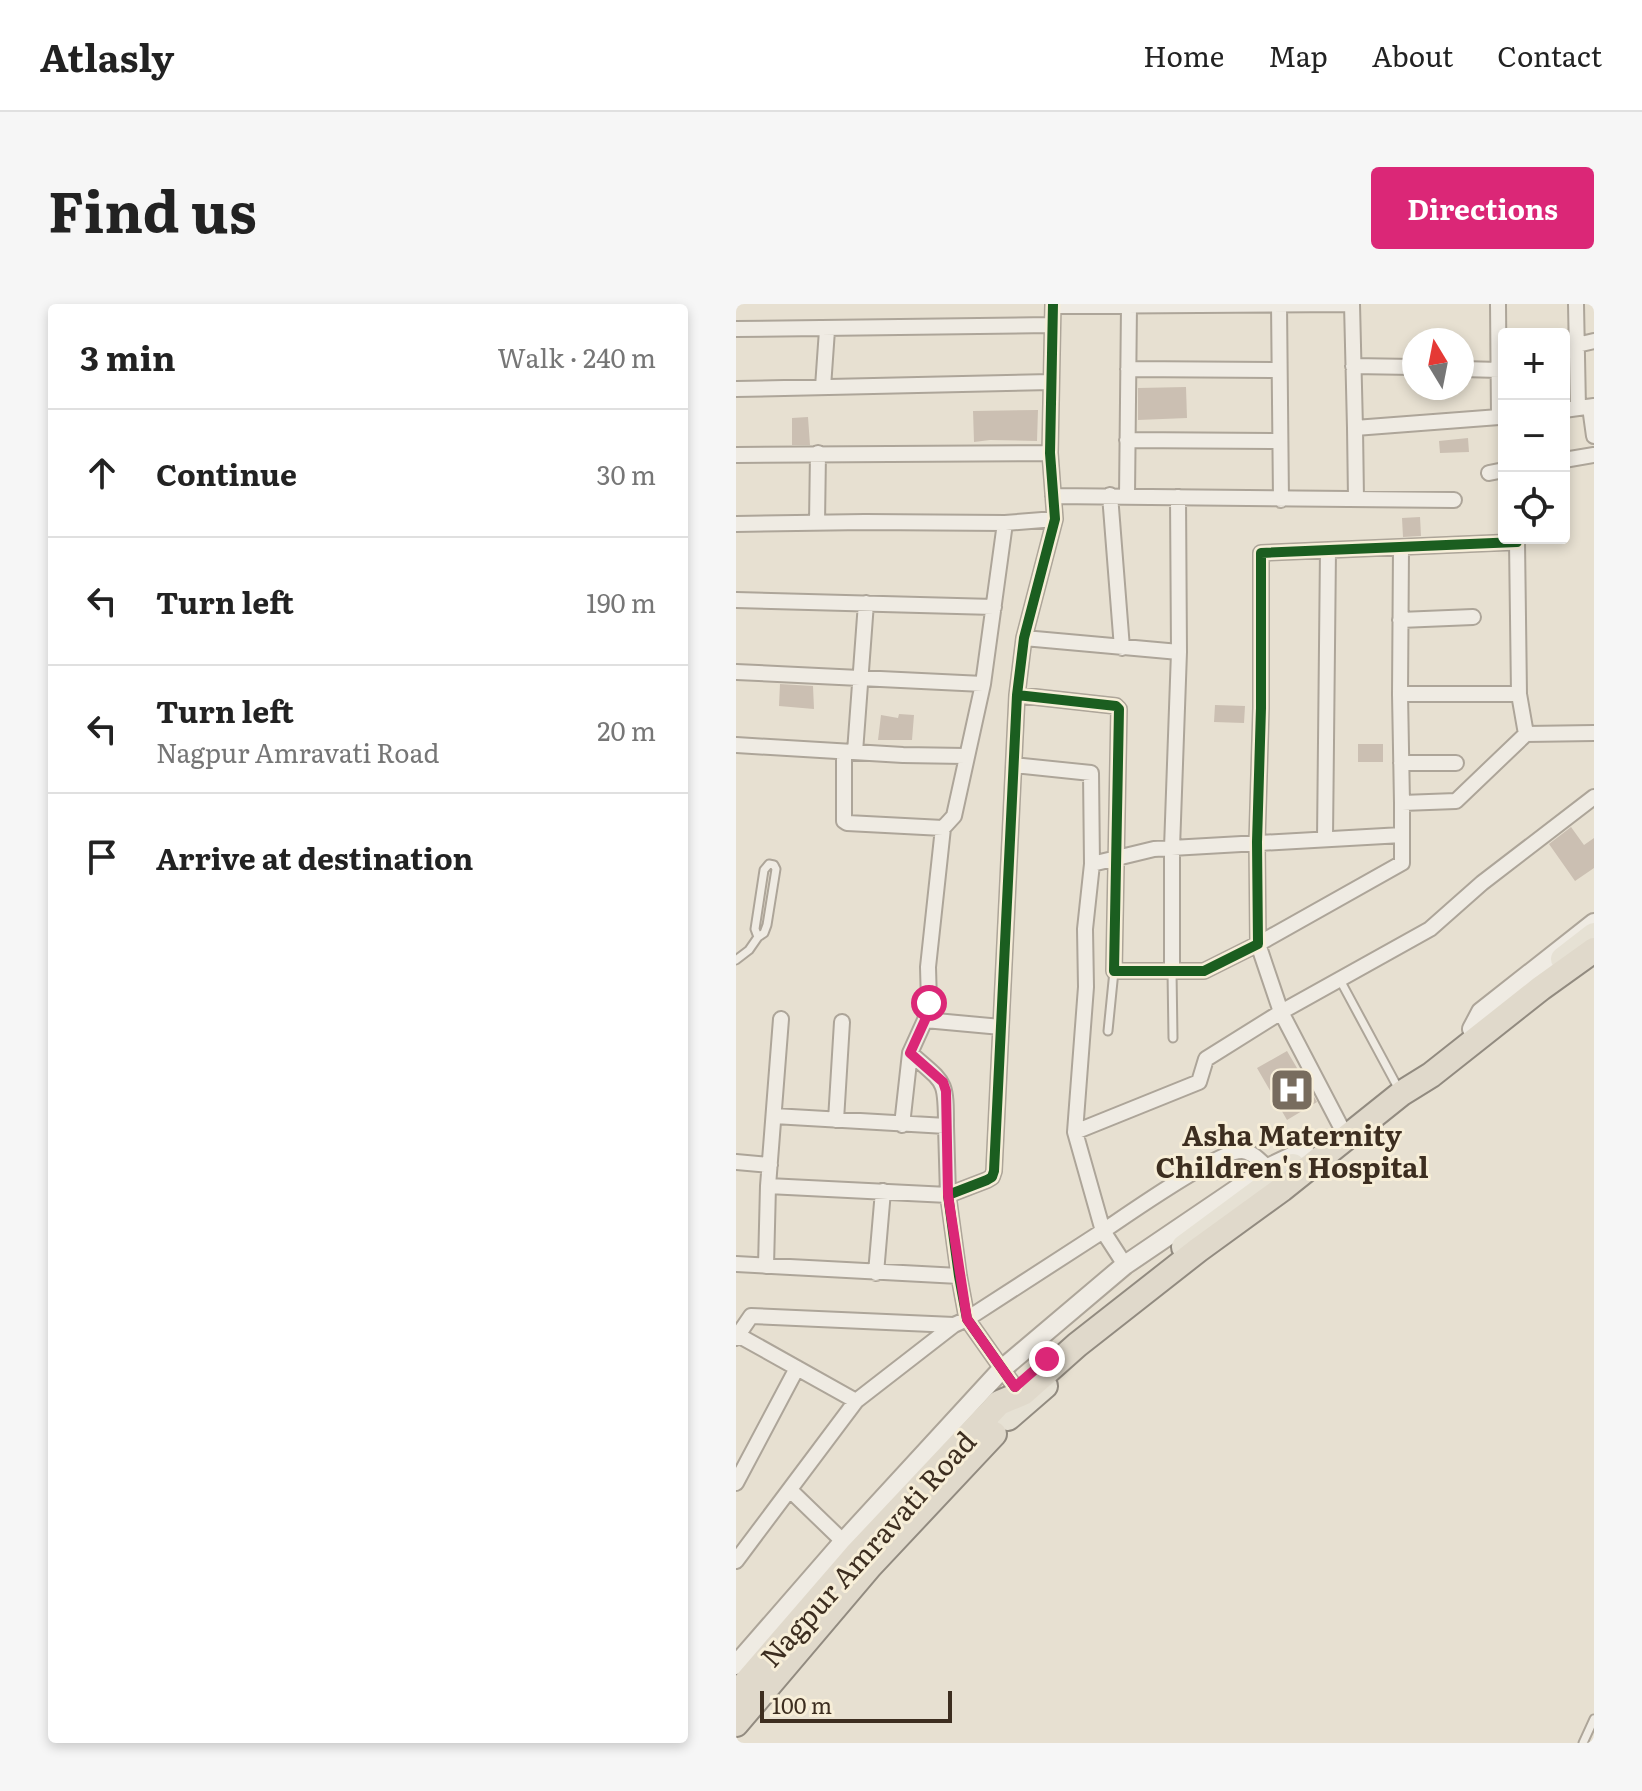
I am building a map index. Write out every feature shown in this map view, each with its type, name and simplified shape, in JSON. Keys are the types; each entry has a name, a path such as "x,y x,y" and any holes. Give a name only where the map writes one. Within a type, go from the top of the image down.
{"highway":[{"path":"1010,1394 1594,950"},
{"name":"Nagpur Amravati Road","path":"736,1694 850,1548 1010,1394"},
{"name":"Nagpur Amravati Road","path":"736,1724 1010,1394"}],"main road":[{"name":"Nagpur Amravati Road","path":"1010,1394 1135,1285 1594,935"},
{"name":"Nagpur Amravati Road","path":"1010,1394 1094,1343 1594,961"}],"street":[{"path":"1279,304 1281,500"},
{"path":"768,1186 948,1195 992,1177 1017,695 1024,638 1055,519 1050,453 1053,305 1351,304 1356,499"},
{"path":"1498,304 1498,328"},
{"path":"1576,304 1582,408 1594,436"},
{"path":"1127,496 1129,305"},
{"path":"736,329 1051,325"},
{"path":"823,387 827,330"},
{"path":"1577,345 1594,341"},
{"path":"1353,366 1402,367"},
{"path":"1128,369 1279,370"},
{"path":"1474,369 1498,370"},
{"path":"736,389 1051,382"},
{"path":"1355,428 1498,417"},
{"path":"1127,440 1280,441"},
{"path":"817,523 818,453"},
{"path":"736,455 1050,453"},
{"path":"1570,459 1594,455"},
{"path":"1110,495 1122,648"},
{"path":"1053,496 1454,500"},
{"path":"1172,971 1172,848 1179,652 1178,497"},
{"path":"736,524 1005,523 1055,519"},
{"path":"902,1125 910,1053 929,1003 928,967 943,828 954,816 983,684 1005,523"},
{"path":"1342,1129 1281,1012 1258,944 1261,553 1498,541"},
{"path":"1516,544 1519,694 1526,734"},
{"path":"1017,695 1116,706 1119,709 1114,971 1204,971 1402,863 1401,548"},
{"path":"1325,839 1328,550"},
{"path":"736,600 994,607"},
{"path":"866,603 844,821 943,828"},
{"path":"1400,620 1473,617"},
{"path":"1024,638 1179,652"},
{"path":"736,672 983,684"},
{"path":"1400,694 1519,694"},
{"path":"1402,803 1456,801 1526,734 1594,733"},
{"path":"736,745 965,756"},
{"path":"1401,763 1456,763"},
{"path":"1014,765 1091,773 1092,864 1085,929 1086,987 1075,1132 1103,1231 1125,1265"},
{"path":"1075,1132 1199,1082 1206,1059 1281,1012 1430,929 1482,883 1594,797"},
{"path":"1092,864 1154,849 1402,835"},
{"path":"1472,1029 1481,1012 1594,923"},
{"path":"766,1266 768,1186 781,1019"},
{"path":"925,1020 1001,1027"},
{"path":"836,1120 842,1022"},
{"path":"910,1053 945,1087 948,1195 959,1276 960,1322 1010,1394"},
{"path":"774,1116 946,1126"},
{"path":"736,1561 856,1401 960,1322 1189,1175 1230,1153 1250,1153 1268,1168"},
{"path":"736,1665 850,1548 1010,1394 1125,1265 1268,1168 1291,1157 1307,1155"},
{"path":"736,1162 770,1165"},
{"path":"876,1273 883,1191"},
{"path":"736,1264 959,1276"},
{"path":"856,1401 737,1336 751,1316 960,1322"},
{"path":"736,1483 797,1368"},
{"path":"790,1490 850,1548"}],"lane":[{"path":"736,960 764,933 776,869 769,864 764,870 755,929 758,937"},
{"path":"1108,1031 1114,971"},
{"path":"1172,971 1173,1038"},
{"path":"1340,980 1396,1084"},
{"path":"1583,1743 1594,1719"}],"building":[{"path":"1186,387 1187,418 1138,420 1138,388"},
{"path":"1038,410 1037,441 974,442 973,411"},
{"path":"808,417 810,445 792,445 792,418"},
{"path":"1468,438 1469,452 1440,453 1439,441"},
{"path":"1420,517 1421,536 1403,537 1402,518"},
{"path":"780,684 813,686 814,709 779,706"},
{"path":"1215,705 1245,706 1244,723 1214,722"},
{"path":"899,714 914,715 912,740 878,740 881,715 898,718"},
{"path":"1358,744 1383,744 1383,762 1358,762"},
{"path":"1571,827 1584,845 1594,838 1594,868 1575,881 1549,844"},
{"path":"1287,1051 1317,1102 1287,1120 1257,1068"}],"cycle path":[{"path":"1015,1387 967,1319 948,1195 987,1180 994,1171 1017,695 1024,638 1055,519 1050,453 1053,304"},
{"path":"1017,695 1116,706 1119,709 1114,971 1204,971 1258,944 1261,553 1498,543"}],"place":[{"name":"Asha Maternity Children's Hospital","path":"1292,1090"}],"route":[{"path":"929,1003 910,1053 943,1082 946,1091 948,1195 967,1319 1015,1387 1047,1359"}]}
